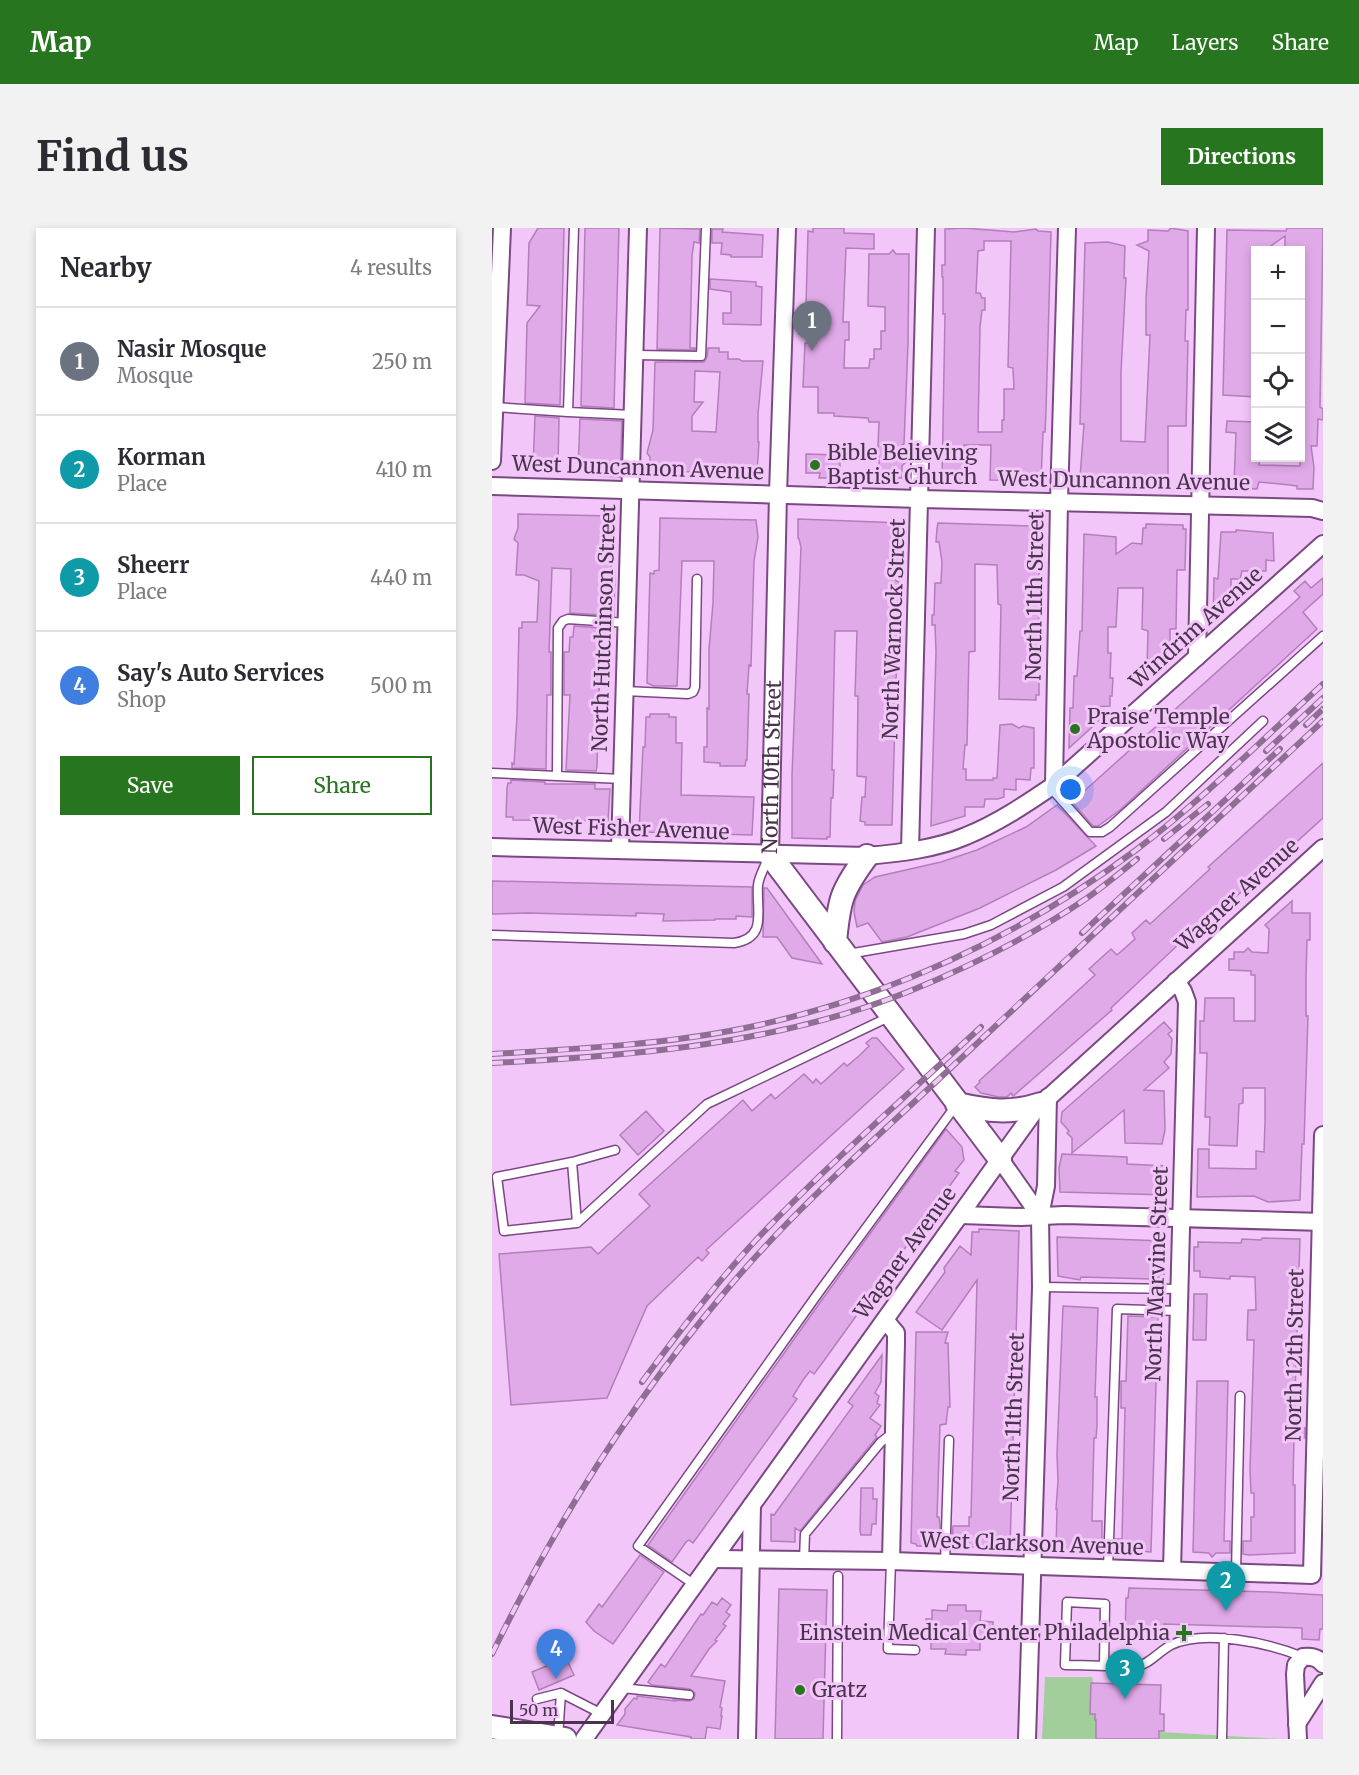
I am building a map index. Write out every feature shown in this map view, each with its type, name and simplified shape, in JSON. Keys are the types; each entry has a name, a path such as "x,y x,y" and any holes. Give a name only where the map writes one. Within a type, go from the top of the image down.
{"street":[{"path":"492,461 502,228"},
{"name":"North Hutchinson Street","path":"620,850 638,228"},
{"name":"North 10th Street","path":"787,228 770,855 1000,1159 1040,1216"},
{"name":"North Warnock Street","path":"910,850 926,228"},
{"name":"North 11th Street","path":"1053,787 1067,228"},
{"path":"1197,657 1206,228"},
{"name":"West Duncannon Avenue","path":"492,486 920,500 1059,501 1199,507 1312,508 1323,511"},
{"name":"Windrim Avenue","path":"770,855 867,856 910,850 964,837 1012,814 1053,787 1323,543"},
{"name":"West Fisher Avenue","path":"492,847 770,855"},
{"name":"Wagner Avenue","path":"584,1739 1044,1101 1176,981 1321,855"},
{"path":"840,948 839,905 845,888 867,856"},
{"name":"North Marvine Street","path":"1172,1570 1186,1002 1183,991 1176,981"},
{"path":"957,1104 1000,1112 1020,1110 1044,1101"},
{"name":"North 11th Street","path":"1027,1739 1041,1287 1040,1216 1046,1186 1044,1101"},
{"name":"North 12th Street","path":"1312,1575 1323,1135"},
{"path":"961,1215 1322,1222"},
{"path":"885,1320 896,1333 891,1562"},
{"path":"747,1739 752,1505"},
{"path":"713,1559 751,1559"},
{"name":"West Clarkson Avenue","path":"751,1559 1312,1575"},
{"path":"1297,1731 1296,1665 1303,1657 1312,1656 1323,1664"},
{"path":"1297,1731 1323,1683"},
{"path":"492,1726 562,1738"}],"lane":[{"path":"568,412 574,228"},
{"path":"635,355 701,356 706,230"},
{"path":"494,407 633,415"},
{"path":"625,691 688,694 693,692 695,687 697,579"},
{"path":"557,776 558,628 562,621 568,619 627,623"},
{"path":"1053,787 1090,832 1102,832 1323,636"},
{"path":"840,948 964,934 991,925 1063,887 1166,812 1263,720"},
{"path":"492,773 622,779"},
{"path":"492,934 744,942 754,935 758,928 758,882 770,855"},
{"path":"615,1150 572,1162 497,1177 504,1230 577,1223 707,1104 891,1016"},
{"path":"695,1585 638,1546 819,1292 957,1104"},
{"path":"572,1162 577,1223"},
{"path":"1041,1287 1180,1290"},
{"path":"1108,1569 1117,1309 1179,1311"},
{"path":"1236,1572 1240,1396"},
{"path":"804,1560 805,1534 881,1442 895,1432"},
{"path":"945,1563 949,1440"},
{"path":"891,1562 888,1649 915,1650"},
{"path":"837,1739 838,1576"},
{"path":"1104,1666 1105,1604 1067,1602 1065,1665 1136,1667 1155,1658 1169,1646 1189,1639 1224,1638 1286,1650 1303,1657"},
{"path":"1222,1739 1224,1638"},
{"path":"622,1688 689,1695"},
{"path":"537,1699 561,1693 603,1714"},
{"path":"561,1693 562,1738"}],"green space":[{"path":"1045,1677 1092,1677 1100,1714 1099,1739 1042,1739"},
{"path":"1160,1732 1282,1739 1160,1739"}],"building":[{"path":"538,228 564,228 560,405 525,403 527,323 540,306 527,305 529,243"},
{"path":"585,228 619,228 614,408 581,406"},
{"path":"660,228 700,229 699,243 694,242 692,256 690,348 695,348 695,350 657,349"},
{"path":"813,228 844,228 844,233 874,234 874,249 846,248 843,322 849,322 849,340 845,340 844,368 869,368 870,359 874,359 874,349 881,349 881,331 885,331 885,307 868,306 869,254 889,254 893,250 896,254 909,254 908,344 904,444 902,445 903,460 906,462 902,466 902,478 880,478 879,422 869,422 868,418 818,413 818,387 803,387 805,343 816,343 816,306 806,305 808,231 813,232"},
{"path":"964,228 1014,232 1036,229 1051,232 1046,411 1041,481 990,480 991,445 964,445 963,480 942,480 945,314 943,314 942,265 945,265 945,229","holes":["984,241 1011,241 1008,367 1013,368 1014,389 1004,389 1002,432 978,432 980,327 982,310 985,310 985,298 982,298 980,293 976,293 978,251 984,250"]},
{"path":"1171,228 1188,231 1188,310 1186,310 1185,341 1188,341 1186,426 1168,426 1168,480 1166,484 1082,482 1082,477 1080,477 1084,424 1080,424 1085,243 1108,242 1125,246 1121,441 1145,442 1150,335 1146,335 1149,251 1137,245 1148,241 1148,230 1168,231"},
{"path":"1287,228 1323,228 1320,407 1323,409 1323,420 1318,419 1317,446 1311,446 1314,467 1313,489 1297,489 1297,486 1259,482 1257,489 1235,488 1236,433 1226,432 1227,421 1251,422 1251,462 1259,462 1259,465 1300,466 1300,462 1305,462 1305,246 1285,246 1285,236 1271,246 1251,246 1251,397 1223,395 1227,230 1286,231"},
{"path":"712,229 723,229 722,232 763,235 762,257 731,257 731,255 721,254 722,243 712,243"},
{"path":"710,279 756,282 756,286 762,287 761,325 723,324 723,313 731,313 731,292 710,289"},
{"path":"708,348 719,348 719,352 728,352 728,359 763,361 758,414 757,473 650,471 650,457 647,453 653,430 655,362 704,362","holes":["695,371 720,372 716,432 692,431 692,416 703,402 694,402"]},
{"path":"535,416 559,418 558,469 533,468"},
{"path":"580,419 622,421 620,477 600,476 600,474 588,473 588,469 578,469"},
{"path":"806,454 840,455 840,474 833,473 832,478 819,478 820,473 806,473"},
{"path":"518,514 613,516 611,571 615,571 614,616 570,613 571,569 552,568 549,652 551,652 551,695 547,695 546,769 512,768 517,716 519,628 522,628 522,622 537,622 539,581 524,575 516,575 518,543 514,539 518,528"},
{"path":"660,518 756,520 758,537 754,561 745,766 720,766 720,763 704,762 704,747 707,747 707,708 709,709 709,649 714,561 682,561 677,686 654,686 647,683 650,573 654,574 654,571 659,570"},
{"path":"798,519 903,523 903,541 901,541 901,554 897,561 896,581 899,582 892,825 865,825 865,822 860,821 866,777 857,776 858,696 855,696 857,631 835,631 833,798 831,798 830,837 827,839 792,838 792,775 801,547 798,538"},
{"path":"1033,522 1040,522 1044,526 1043,564 1040,565 1039,575 1039,695 1036,695 1036,700 999,699 1001,605 998,604 997,565 975,564 975,651 969,652 967,745 965,745 963,769 966,769 966,780 997,778 1000,725 1012,724 1019,728 1023,726 1034,728 1034,768 1031,768 1030,780 1016,779 1016,790 1004,789 1004,797 985,799 984,807 965,807 965,816 931,826 936,652 935,625 932,625 932,615 934,615 935,583 941,583 942,562 939,542 936,542 938,523 1033,526"},
{"path":"1146,524 1183,525 1183,529 1186,529 1185,570 1177,570 1176,629 1170,629 1170,657 1158,668 1147,668 1148,631 1142,629 1143,588 1118,588 1116,627 1108,627 1108,653 1111,653 1110,678 1113,678 1110,706 1090,707 1101,719 1069,748 1070,708 1073,708 1074,676 1077,676 1080,631 1082,631 1084,534 1116,537 1116,554 1132,543 1142,544 1143,528 1146,528"},
{"path":"1236,530 1273,533 1274,561 1266,560 1266,571 1242,571 1240,579 1231,579 1231,604 1213,619 1214,578 1218,579 1221,532 1236,532"},
{"path":"1323,578 1323,594 1303,612 1317,629 1120,810 1098,826 1093,826 1072,802 1300,597 1294,591 1305,581 1311,588"},
{"path":"574,626 601,628 596,771 566,770 570,695 564,695 564,652 569,652 570,637 573,637"},
{"path":"650,714 669,714 669,717 676,717 676,743 682,743 681,795 754,797 752,835 639,832 643,747 645,747 646,717 650,717"},
{"path":"1323,763 1323,818 1188,940 1186,938 1181,942 1111,1008 1112,1010 1013,1096 1011,1093 1007,1097 999,1097 981,1093 975,1087 1095,975 1089,969 1111,949 1117,955 1135,939 1132,933 1146,920 1150,924 1210,869 1208,867"},
{"path":"511,780 545,782 545,784 595,784 595,789 610,789 608,821 513,820 513,817 506,817 507,788"},
{"path":"1057,805 1096,846 1056,870 980,908 907,937 882,942 868,923 857,927 854,912 855,901 863,885 875,877 941,862 977,850 1026,827"},
{"path":"492,881 752,887 752,917 663,921 664,914 636,913 636,916 492,914"},
{"path":"764,888 767,888 822,964 792,958 777,937 763,937"},
{"path":"1292,901 1292,913 1310,913 1310,940 1307,940 1306,1016 1308,1016 1300,1200 1268,1202 1254,1196 1197,1197 1198,1149 1209,1149 1209,1168 1256,1169 1256,1151 1264,1152 1265,1088 1243,1088 1243,1103 1239,1104 1237,1146 1209,1145 1210,1117 1205,1117 1207,1053 1200,1053 1200,1021 1204,1021 1205,998 1234,998 1234,1021 1255,1021 1255,975 1251,975 1251,971 1229,970 1229,959 1234,959 1234,952 1244,952 1248,948 1252,952 1268,953 1269,929 1265,925"},
{"path":"1164,1022 1172,1031 1168,1034 1172,1039 1171,1054 1164,1062 1169,1068 1144,1090 1164,1091 1165,1130 1162,1144 1125,1143 1124,1110 1072,1153 1072,1138 1061,1122 1062,1112"},
{"path":"872,1038 877,1038 904,1069 706,1250 709,1253 702,1261 698,1257 647,1306 607,1398 511,1405 499,1254 591,1247 598,1254 650,1206 639,1194 743,1100 752,1111 771,1094 775,1099 804,1074 813,1083 816,1079 821,1084 844,1063 847,1066 860,1055 869,1046 866,1043"},
{"path":"646,1111 664,1131 638,1155 620,1135"},
{"path":"946,1129 962,1147 964,1160 955,1171 959,1173 814,1374 810,1371 803,1380 793,1396 797,1399 693,1543 689,1540 686,1542 672,1562 648,1545"},
{"path":"1062,1154 1127,1157 1127,1164 1168,1166 1167,1195 1060,1192 1059,1168"},
{"path":"979,1229 1019,1231 1010,1548 952,1546 953,1526 969,1526 969,1517 971,1517 977,1280 942,1330 916,1312 945,1272 944,1268 960,1246 971,1255 972,1232 979,1232"},
{"path":"1057,1237 1164,1241 1164,1277 1151,1279 1081,1277 1080,1280 1058,1276"},
{"path":"1262,1238 1300,1239 1294,1427 1305,1428 1305,1438 1294,1437 1295,1553 1249,1555 1243,1554 1243,1541 1251,1541 1251,1517 1254,1517 1254,1493 1251,1493 1250,1470 1254,1340 1247,1340 1248,1310 1256,1310 1255,1277 1230,1276 1230,1279 1200,1277 1200,1271 1194,1271 1194,1247 1198,1247 1198,1242 1241,1243 1242,1239 1261,1240"},
{"path":"1194,1294 1207,1294 1206,1340 1193,1340"},
{"path":"1063,1306 1098,1308 1095,1397 1097,1397 1097,1426 1096,1438 1094,1438 1092,1521 1102,1521 1102,1552 1056,1550"},
{"path":"1128,1316 1158,1317 1151,1552 1136,1551 1133,1555 1130,1551 1115,1551 1115,1539 1122,1539 1125,1408 1121,1408 1121,1381 1126,1381"},
{"path":"916,1332 948,1332 945,1343 948,1343 950,1407 948,1407 946,1424 940,1425 937,1517 939,1517 940,1526 939,1546 917,1546 911,1543"},
{"path":"882,1355 881,1382 875,1393 879,1396 877,1403 880,1405 870,1418 881,1426 875,1435 877,1437 800,1531 795,1528 795,1542 771,1541 771,1514 774,1515 853,1406 848,1402"},
{"path":"1197,1381 1228,1381 1224,1541 1230,1541 1230,1553 1216,1553 1212,1557 1209,1553 1193,1552"},
{"path":"861,1488 873,1488 873,1499 877,1499 876,1524 872,1524 871,1535 861,1535 860,1531"},
{"path":"640,1555 664,1572 613,1644 594,1631 586,1622 599,1604 602,1607"},
{"path":"1129,1588 1323,1595 1323,1629 1320,1629 1319,1640 1302,1639 1302,1628 1164,1624 1163,1634 1160,1636 1125,1635 1126,1598 1128,1598"},
{"name":"Gratz","path":"779,1589 827,1590 823,1739 775,1739"},
{"path":"722,1598 731,1605 726,1612 730,1615 723,1624 726,1626 691,1676 725,1681 720,1707 722,1716 720,1729 707,1727 705,1739 691,1739 691,1737 617,1725 625,1714 625,1709 634,1698 637,1699 637,1696 675,1701 694,1699 695,1693 690,1689 652,1685 648,1682 661,1664 665,1667 701,1614 703,1615 712,1602 717,1605"},
{"path":"948,1605 966,1605 966,1611 981,1611 980,1621 993,1622 993,1640 980,1641 980,1650 966,1650 966,1655 945,1654 946,1649 931,1649 931,1639 926,1639 926,1619 932,1619 932,1610 947,1611"},
{"path":"566,1658 574,1675 539,1690 532,1672"},
{"path":"1091,1683 1161,1685 1160,1714 1164,1714 1164,1731 1159,1731 1159,1739 1096,1739 1095,1714 1090,1714"}],"railway":[{"path":"492,1054 648,1043 740,1029 794,1017 846,1001 898,983 948,961 1045,911 1136,850 1208,790 1323,684"},
{"path":"1266,751 1323,698"},
{"path":"1306,725 1323,709"},
{"path":"492,1654 542,1558 626,1421 690,1335 749,1264 856,1156 1323,721"},
{"path":"1082,933 1280,749"},
{"path":"1164,839 1208,804"},
{"path":"492,1063 598,1056 705,1044 809,1024 860,1009 933,981 1023,937 1087,898 1137,859"},
{"path":"642,1382 697,1309 756,1240 838,1158 981,1027"}],"place":[{"name":"Nasir Mosque","path":"812,351"},
{"name":"Bible Believing Baptist Church","path":"815,465"},
{"name":"Praise Temple Apostolic Way","path":"1075,729"},
{"name":"Korman","path":"1226,1611"},
{"name":"Einstein Medical Center Philadelphia","path":"1184,1633"},
{"name":"Say's Auto Services","path":"556,1679"},
{"name":"Gratz","path":"800,1690"},
{"name":"Sheerr","path":"1125,1699"}]}
